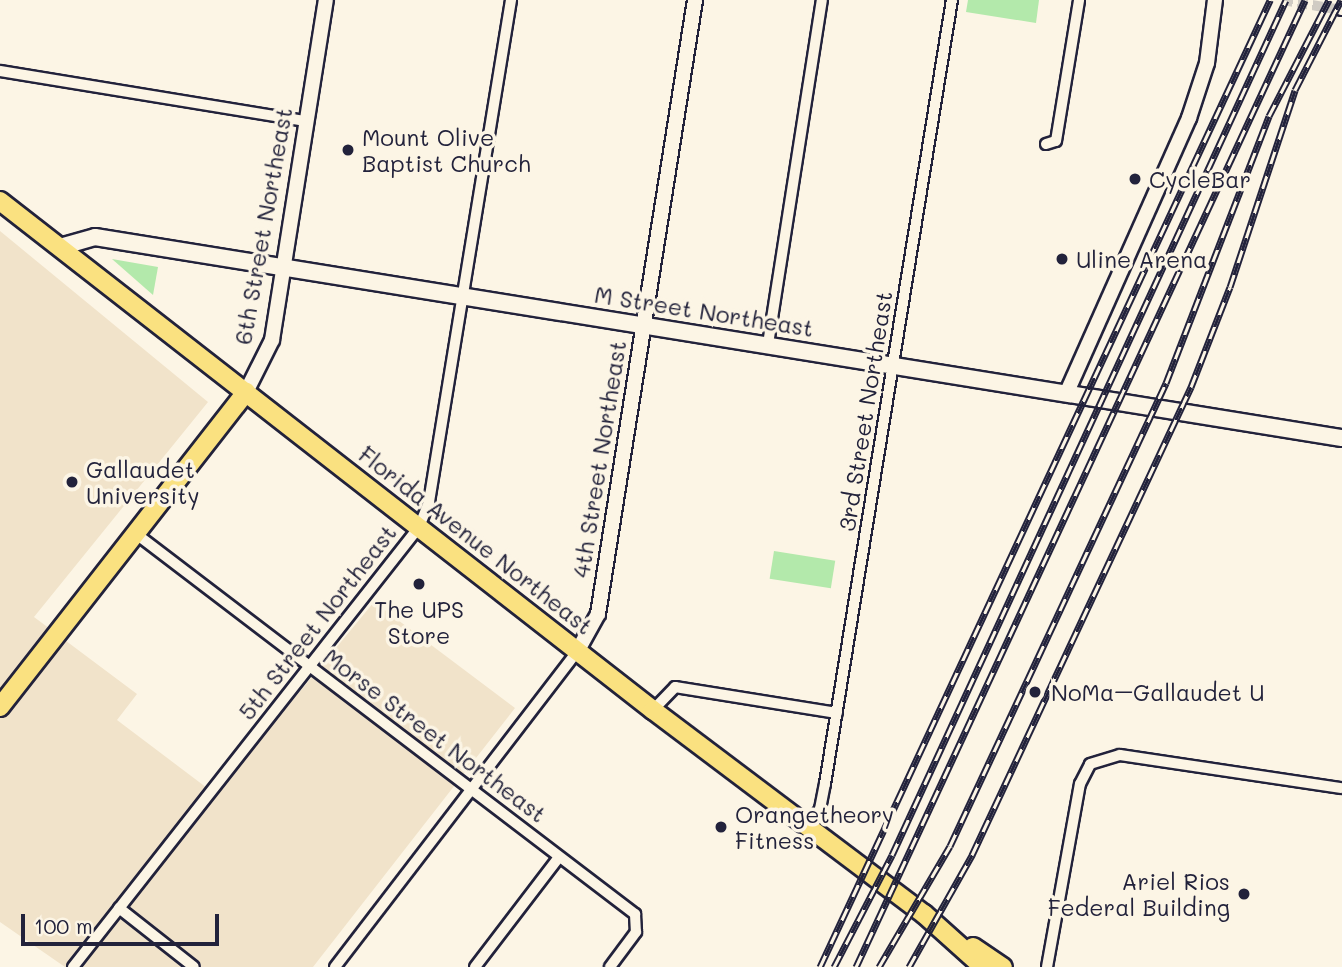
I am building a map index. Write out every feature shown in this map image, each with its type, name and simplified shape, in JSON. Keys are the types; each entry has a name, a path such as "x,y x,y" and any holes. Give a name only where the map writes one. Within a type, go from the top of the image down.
{"main road":[{"name":"Florida Avenue Northeast","path":"0,201 653,710 810,825 923,914 983,967"},
{"name":"M Street Northeast","path":"60,247 95,237 1342,438"},
{"name":"6th Street Northeast","path":"0,707 246,392"},
{"name":"Florida Avenue Northeast","path":"923,914 1003,967"}],"street":[{"name":"6th Street Northeast","path":"246,392 270,348 326,0"},
{"name":"5th Street Northeast","path":"73,967 419,527 429,502 511,0"},
{"name":"4th Street Northeast","path":"335,967 578,650 598,614 695,0"},
{"path":"768,344 822,0"},
{"name":"3rd Street Northeast","path":"810,825 820,809 837,713 952,0"},
{"path":"1046,144 1056,142 1079,0"},
{"path":"1067,392 1170,164 1207,62 1215,0"},
{"path":"0,71 307,121"},
{"name":"Morse Street Northeast","path":"135,533 633,912 638,923 634,936 610,967"},
{"path":"653,710 675,687 837,713"},
{"path":"1047,967 1080,784 1090,764 1119,755 1342,788"},
{"path":"475,967 559,857"},
{"path":"118,908 194,967"}],"shaded area":[{"path":"0,231 208,402 34,617 137,694 117,720 215,794 374,602 515,708 313,967 65,967 0,922"}],"green space":[{"path":"968,0 1039,0 1036,23 966,12"},
{"path":"112,259 158,267 153,295"},
{"path":"774,551 835,561 831,588 770,579"}],"tunnel":[{"path":"1283,0 1341,10"}],"railway":[{"path":"820,967 1270,0"},
{"path":"834,967 892,855 1286,0"},
{"path":"856,967 1305,0"},
{"path":"879,967 950,846 1166,383 1269,116 1329,0"},
{"path":"909,967 972,855 1191,387 1230,287 1295,90 1341,0"}],"place":[{"name":"Mount Olive Baptist Church","path":"348,150"},
{"name":"CycleBar","path":"1135,179"},
{"name":"Uline Arena","path":"1062,259"},
{"name":"Gallaudet University","path":"72,482"},
{"name":"The UPS Store","path":"419,584"},
{"name":"NoMa–Gallaudet U","path":"1035,692"},
{"name":"Orangetheory Fitness","path":"721,827"},
{"name":"Ariel Rios Federal Building","path":"1244,894"}]}
